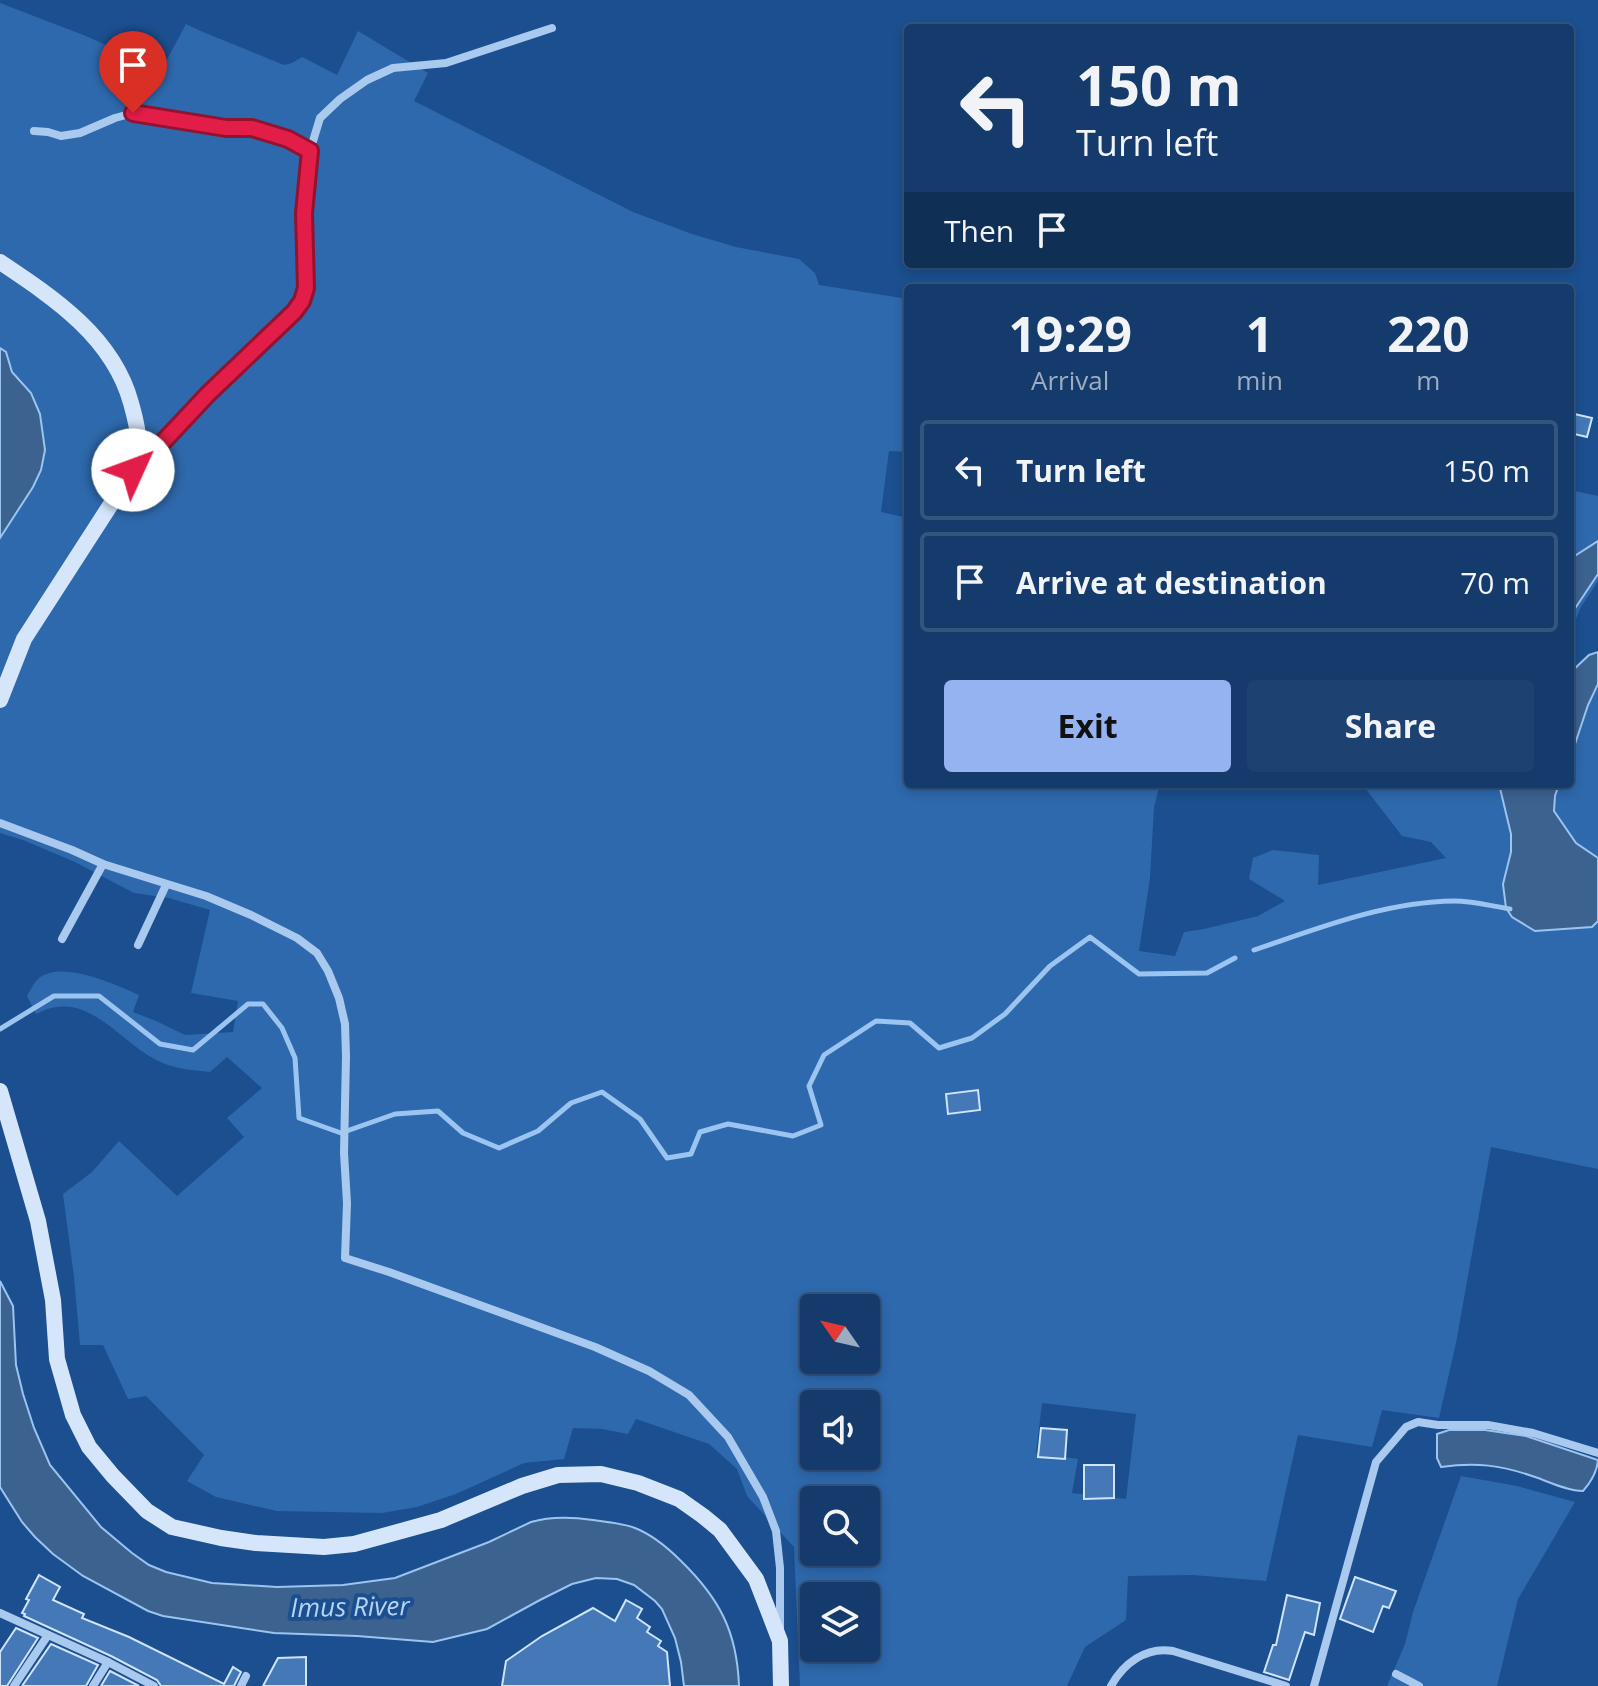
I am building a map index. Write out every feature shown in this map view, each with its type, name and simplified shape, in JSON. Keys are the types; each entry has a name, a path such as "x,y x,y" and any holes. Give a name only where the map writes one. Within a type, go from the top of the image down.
{"main road":[{"path":"0,262 58,302 109,353 126,384 139,441 133,470 24,639 0,700"},
{"path":"0,1091 38,1221 53,1300 57,1359 73,1415 89,1447 147,1511 172,1527 221,1538 324,1547 354,1544 441,1520 522,1486 558,1475 601,1474 638,1483 679,1499 720,1530 756,1579 780,1641 781,1686"}],"street":[{"path":"133,470 302,301 306,288 304,213 310,151 320,118 367,80 393,68 446,63 552,28"},
{"path":"34,131 61,136 80,133 133,113 226,128 252,128 288,139 310,151"},
{"path":"0,823 103,864 206,896 297,938 317,953 339,998 345,1024 345,1258 595,1347 649,1371 689,1395 728,1437 763,1497 776,1531 780,1568 780,1641"},
{"path":"62,939 103,864"},
{"path":"138,945 166,885"},
{"path":"1314,1686 1376,1462 1406,1427 1418,1422 1488,1425 1533,1433 1598,1453"},
{"path":"0,1613 154,1686"},
{"path":"14,1686 48,1635"},
{"path":"1111,1686 1132,1661 1161,1648 1286,1686"},
{"path":"93,1686 108,1662"},
{"path":"1396,1674 1419,1686"},
{"path":"241,1686 246,1676"}],"shaded area":[{"path":"0,3 86,36 157,68 163,67 186,24 284,65 302,57 337,75 358,31 428,73 414,101 633,212 736,247 799,259 815,273 819,285 904,298 904,452 889,451 881,512 904,517 904,788 1159,788 1154,807 1150,878 1139,951 1175,956 1184,932 1258,916 1285,901 1249,879 1253,858 1273,850 1319,855 1318,885 1446,858 1431,842 1402,836 1365,788 1500,788 1511,834 1511,852 1503,884 1592,927 1598,921 1598,1169 1491,1147 1456,1343 1439,1418 1382,1410 1372,1447 1298,1435 1266,1581 1193,1575 1128,1576 1126,1620 1085,1647 1067,1686 800,1686 794,1547 747,1496 737,1469 709,1444 636,1419 628,1434 573,1428 564,1459 524,1463 456,1494 417,1507 382,1513 277,1511 216,1497 187,1481 204,1455 146,1396 128,1399 103,1345 80,1345 63,1194 92,1172 119,1141 177,1196 244,1137 227,1118 262,1088 227,1057 210,1072 183,1069 156,1060 85,1011 54,1007 36,1014 27,996 37,980 47,974 73,972 139,995 133,1012 185,1035 233,1032 238,1001 191,993 210,910 169,898 134,893 75,862 0,833","holes":["1042,1403 1136,1414 1126,1499 1072,1493 1078,1459 1036,1453"]},
{"path":"1574,491 1598,496 1598,541 1574,556"},
{"path":"1598,574 1598,581 1574,624 1574,610"},
{"path":"1598,684 1598,858 1576,843 1554,811 1558,788 1574,788 1574,747"},
{"path":"1461,1476 1517,1486 1575,1502 1518,1599 1497,1686 1387,1686 1405,1644 1413,1612"}],"water":[{"path":"0,348 6,352 12,372 31,393 40,414 45,450 33,487 0,538"},
{"path":"1598,541 1598,574 1574,610 1574,556"},
{"path":"1598,652 1598,684 1574,747 1574,669 1589,655"},
{"path":"1500,788 1558,788 1554,811 1576,843 1598,858 1598,921 1592,927 1535,931 1512,917 1506,908 1503,884 1511,852 1511,834"},
{"name":"Imus River","path":"0,1281 13,1306 16,1365 23,1394 50,1465 101,1527 149,1565 212,1583 277,1587 343,1585 395,1578 539,1520 570,1518 630,1526 660,1542 716,1602 730,1632 739,1686 684,1686 675,1638 662,1609 634,1585 617,1579 596,1578 572,1584 487,1629 433,1642 274,1633 163,1616 83,1576 35,1537 0,1487"},
{"path":"1449,1430 1485,1430 1526,1436 1598,1460 1596,1469 1583,1491 1577,1491 1500,1467 1441,1467 1437,1458 1437,1434"}],"building":[{"path":"1574,414 1592,418 1587,437 1574,434"},
{"path":"978,1090 980,1110 948,1114 946,1094"},
{"path":"1041,1428 1067,1430 1065,1459 1038,1457"},
{"path":"1084,1465 1114,1465 1114,1498 1084,1499"},
{"path":"39,1575 60,1587 53,1600 84,1614 82,1618 129,1637 224,1684 233,1667 241,1672 234,1686 161,1686 157,1680 111,1656 24,1616 22,1613 29,1600 26,1599"},
{"path":"1355,1577 1396,1591 1389,1608 1383,1606 1373,1632 1340,1619"},
{"path":"1287,1595 1320,1603 1314,1635 1305,1632 1289,1680 1264,1672 1273,1645 1276,1645"},
{"path":"626,1600 642,1609 637,1618 650,1627 647,1632 661,1641 658,1646 667,1652 670,1686 502,1686 506,1661 542,1636 593,1608 615,1621"},
{"path":"16,1628 38,1638 7,1686 0,1686 0,1652"},
{"path":"51,1644 98,1665 86,1686 22,1686"},
{"path":"306,1657 306,1686 263,1686 278,1658"},
{"path":"110,1671 139,1686 101,1686"}],"waterway":[{"path":"1254,950 1327,925 1402,906 1454,901 1510,909"},
{"path":"0,1029 54,996 99,996 160,1044 193,1050 248,1004 263,1004 282,1028 295,1058 299,1118 341,1133 395,1114 438,1111 463,1133 499,1148 538,1131 571,1103 602,1092 640,1119 667,1158 691,1154 700,1132 728,1124 793,1136 821,1125 809,1086 824,1055 876,1021 910,1023 939,1048 972,1038 1005,1014 1050,966 1090,937 1139,974 1207,973 1235,958"}],"route":[{"path":"133,113 226,128 252,128 288,139 310,151 304,213 306,288 302,301 133,470"}]}
